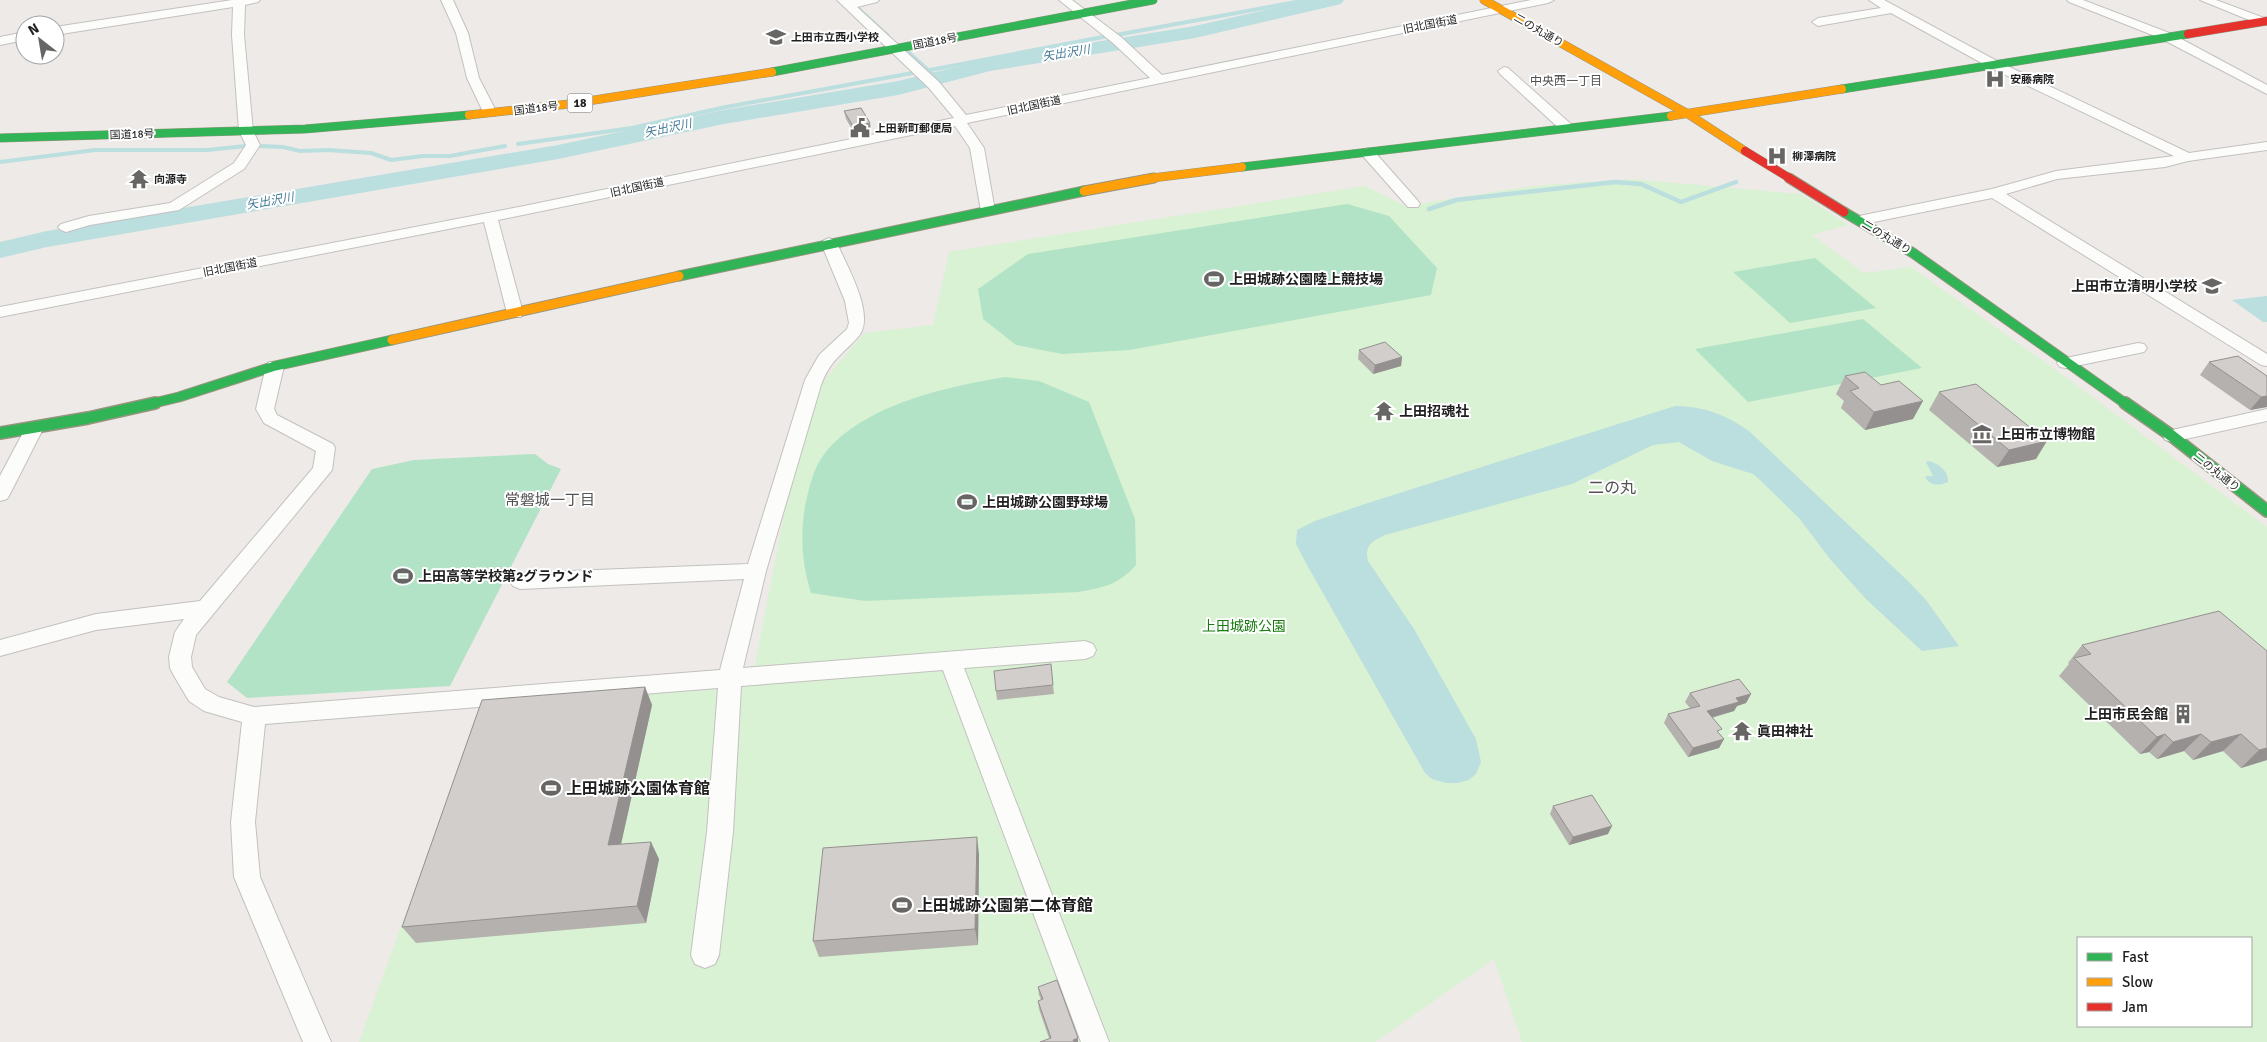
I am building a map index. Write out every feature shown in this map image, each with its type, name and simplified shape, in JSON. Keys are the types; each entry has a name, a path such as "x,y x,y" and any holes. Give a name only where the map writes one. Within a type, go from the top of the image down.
{"main road":[{"name":"国道18号","path":"0,138 246,131 367,125 569,104 708,83 1153,0"},
{"name":"二の丸通り","path":"1484,0 1504,9 1593,62 1688,114 1770,167 1913,252 2066,363 2172,436 2267,511"},
{"path":"0,433 34,429 179,397 275,366 515,312 829,243 1145,179 1688,114 2265,21"}],"street":[{"path":"65,29 254,0"},
{"path":"447,0 462,33 473,78 490,113"},
{"path":"845,2 873,0"},
{"path":"1065,0 1117,40 1159,79"},
{"name":"旧北国街道","path":"0,312 519,212 1548,0"},
{"path":"1874,0 1993,64 2187,157"},
{"path":"2073,0 2166,37 2267,90"},
{"path":"2206,0 2265,21"},
{"path":"66,227 89,221 174,208 239,166 253,145 246,131 245,94 238,35 239,1"},
{"path":"845,2 934,85 961,121 977,148 988,211"},
{"path":"1818,22 1891,10"},
{"path":"0,41 15,38"},
{"path":"1504,72 1567,128"},
{"path":"1859,220 1994,193 2056,175 2165,163 2187,157 2267,146"},
{"path":"1367,152 1413,204"},
{"path":"1994,193 2267,361"},
{"path":"490,217 515,312"},
{"path":"705,955 720,832 730,677 756,571 798,428 820,366 832,351 854,331 859,322 855,306 829,243"},
{"path":"2066,363 2138,348"},
{"path":"275,366 265,409 270,419 326,448 322,470 186,632 180,657 181,668 197,695 212,704 254,716 1085,650"},
{"path":"2172,436 2267,415"},
{"path":"1,491 34,429"},
{"path":"520,581 756,571"},
{"path":"0,648 96,622 208,608"},
{"path":"950,660 1094,1042"},
{"path":"254,716 243,822 247,877 317,1042"}],"green space":[{"name":"上田城跡公園","path":"1631,179 1800,194 1848,225 1812,235 1864,273 1911,267 2067,378 2267,527 2267,1042 1522,1042 1494,959 1375,1042 359,1042 483,701 752,681 800,430 823,382 864,333 933,325 949,252 1365,186 1406,206 1533,186"},
{"name":"上田城跡公園陸上競技場","path":"1347,204 1389,216 1437,268 1431,295 1130,350 1062,354 1016,345 983,319 978,289 1028,254"},
{"path":"1815,258 1876,308 1790,323 1733,272"},
{"path":"1863,319 1922,368 1748,402 1695,349"},
{"name":"上田城跡公園野球場","path":"1005,377 1039,381 1089,402 1135,519 1136,565 1117,581 1079,592 865,601 811,593 803,550 803,517 812,478 817,465 825,453 842,436 884,410 908,400 958,386"},
{"name":"上田高等学校第2グラウンド","path":"535,454 548,464 561,469 450,686 247,698 227,682 372,469 414,460"}],"water":[{"path":"2267,296 2267,322 2263,322 2232,300"},
{"path":"1675,406 1696,408 1724,416 1750,432 1908,581 1926,600 1959,646 1922,651 1866,599 1830,559 1799,518 1753,474 1712,461 1679,442 1653,445 1572,484 1385,535 1376,539 1368,548 1368,561 1414,629 1476,739 1481,762 1476,774 1469,780 1457,783 1446,783 1432,779 1425,773 1307,565 1296,544 1297,530 1315,521 1368,503"},
{"path":"1928,461 1942,468 1947,475 1948,482 1935,484 1927,480 1925,477 1933,476 1926,462"}],"building":[{"path":"861,108 870,123 853,126 844,111"},
{"path":"1385,342 1402,357 1375,365 1359,350"},
{"path":"2238,356 2267,376 2267,396 2261,397 2209,362"},
{"path":"1865,372 1881,385 1899,381 1923,401 1874,412 1850,391 1859,388 1845,376"},
{"path":"1976,384 2047,441 2009,450 1939,392"},
{"name":"上田市民会館","path":"2219,611 2267,651 2267,748 2259,750 2241,734 2211,742 2201,734 2173,742 2165,734 2157,737 2074,658 2091,654 2082,645"},
{"path":"1051,664 1053,685 996,691 994,671"},
{"path":"1739,679 1751,694 1736,698 1739,702 1707,711 1722,729 1717,731 1724,739 1693,748 1668,714 1700,706 1690,693"},
{"name":"上田城跡公園体育館","path":"645,687 608,845 651,842 637,906 402,927 482,700"},
{"path":"1592,795 1612,826 1573,837 1553,806"},
{"name":"上田城跡公園第二体育館","path":"977,837 975,929 813,941 823,848"},
{"path":"1057,980 1078,1038 1073,1040 1074,1042 1040,1042 1051,1038 1038,1001 1043,999 1038,987"}],"waterway":[{"path":"849,0 888,36"},
{"path":"1116,35 1307,0"},
{"name":"矢出沢川","path":"0,250 47,239 558,152 724,117 898,88 990,65 1195,32 1334,0"},
{"path":"928,70 1108,36"},
{"path":"908,52 928,70"},
{"path":"928,70 938,79"},
{"path":"518,144 632,128 726,107 918,72"},
{"path":"0,162 95,150 207,150 246,146"},
{"path":"259,146 283,147 300,151 328,150 371,153 391,160 423,156 450,156 505,146"},
{"path":"1429,209 1456,200 1615,182 1641,184 1681,202 1736,182"}],"traffic: fast":[{"path":"772,72 1153,0"},
{"path":"1842,89 2188,34"},
{"path":"0,138 305,129 469,115"},
{"path":"1242,167 1671,116"},
{"path":"679,276 1084,191"},
{"path":"1844,212 1913,253 2172,436 2267,511"},
{"path":"0,433 88,418 179,397 275,366 392,340"}],"traffic: slow":[{"path":"1484,0 1688,114 1745,151"},
{"path":"469,115 569,104 772,72"},
{"path":"1671,116 1842,89"},
{"path":"1084,191 1145,179 1242,167"},
{"path":"392,340 679,276"}],"traffic: jam":[{"path":"2188,34 2267,21"},
{"path":"1745,151 1844,212"}],"place":[{"name":"上田市立西小学校","path":"776,37"},
{"name":"安藤病院","path":"1995,79"},
{"name":"上田新町郵便局","path":"860,128"},
{"name":"柳澤病院","path":"1777,156"},
{"name":"向源寺","path":"139,179"},
{"name":"上田城跡公園陸上競技場","path":"1214,279"},
{"name":"上田市立清明小学校","path":"2212,286"},
{"name":"上田招魂社","path":"1384,411"},
{"name":"上田市立博物館","path":"1982,434"},
{"name":"上田城跡公園野球場","path":"967,502"},
{"name":"上田高等学校第2グラウンド","path":"403,576"},
{"name":"上田市民会館","path":"2183,714"},
{"name":"眞田神社","path":"1742,731"},
{"name":"上田城跡公園体育館","path":"551,788"},
{"name":"上田城跡公園第二体育館","path":"902,905"}],"district":[{"name":"中央西一丁目","path":"1566,81"},
{"name":"二の丸","path":"1612,487"},
{"name":"常磐城一丁目","path":"550,500"}]}
